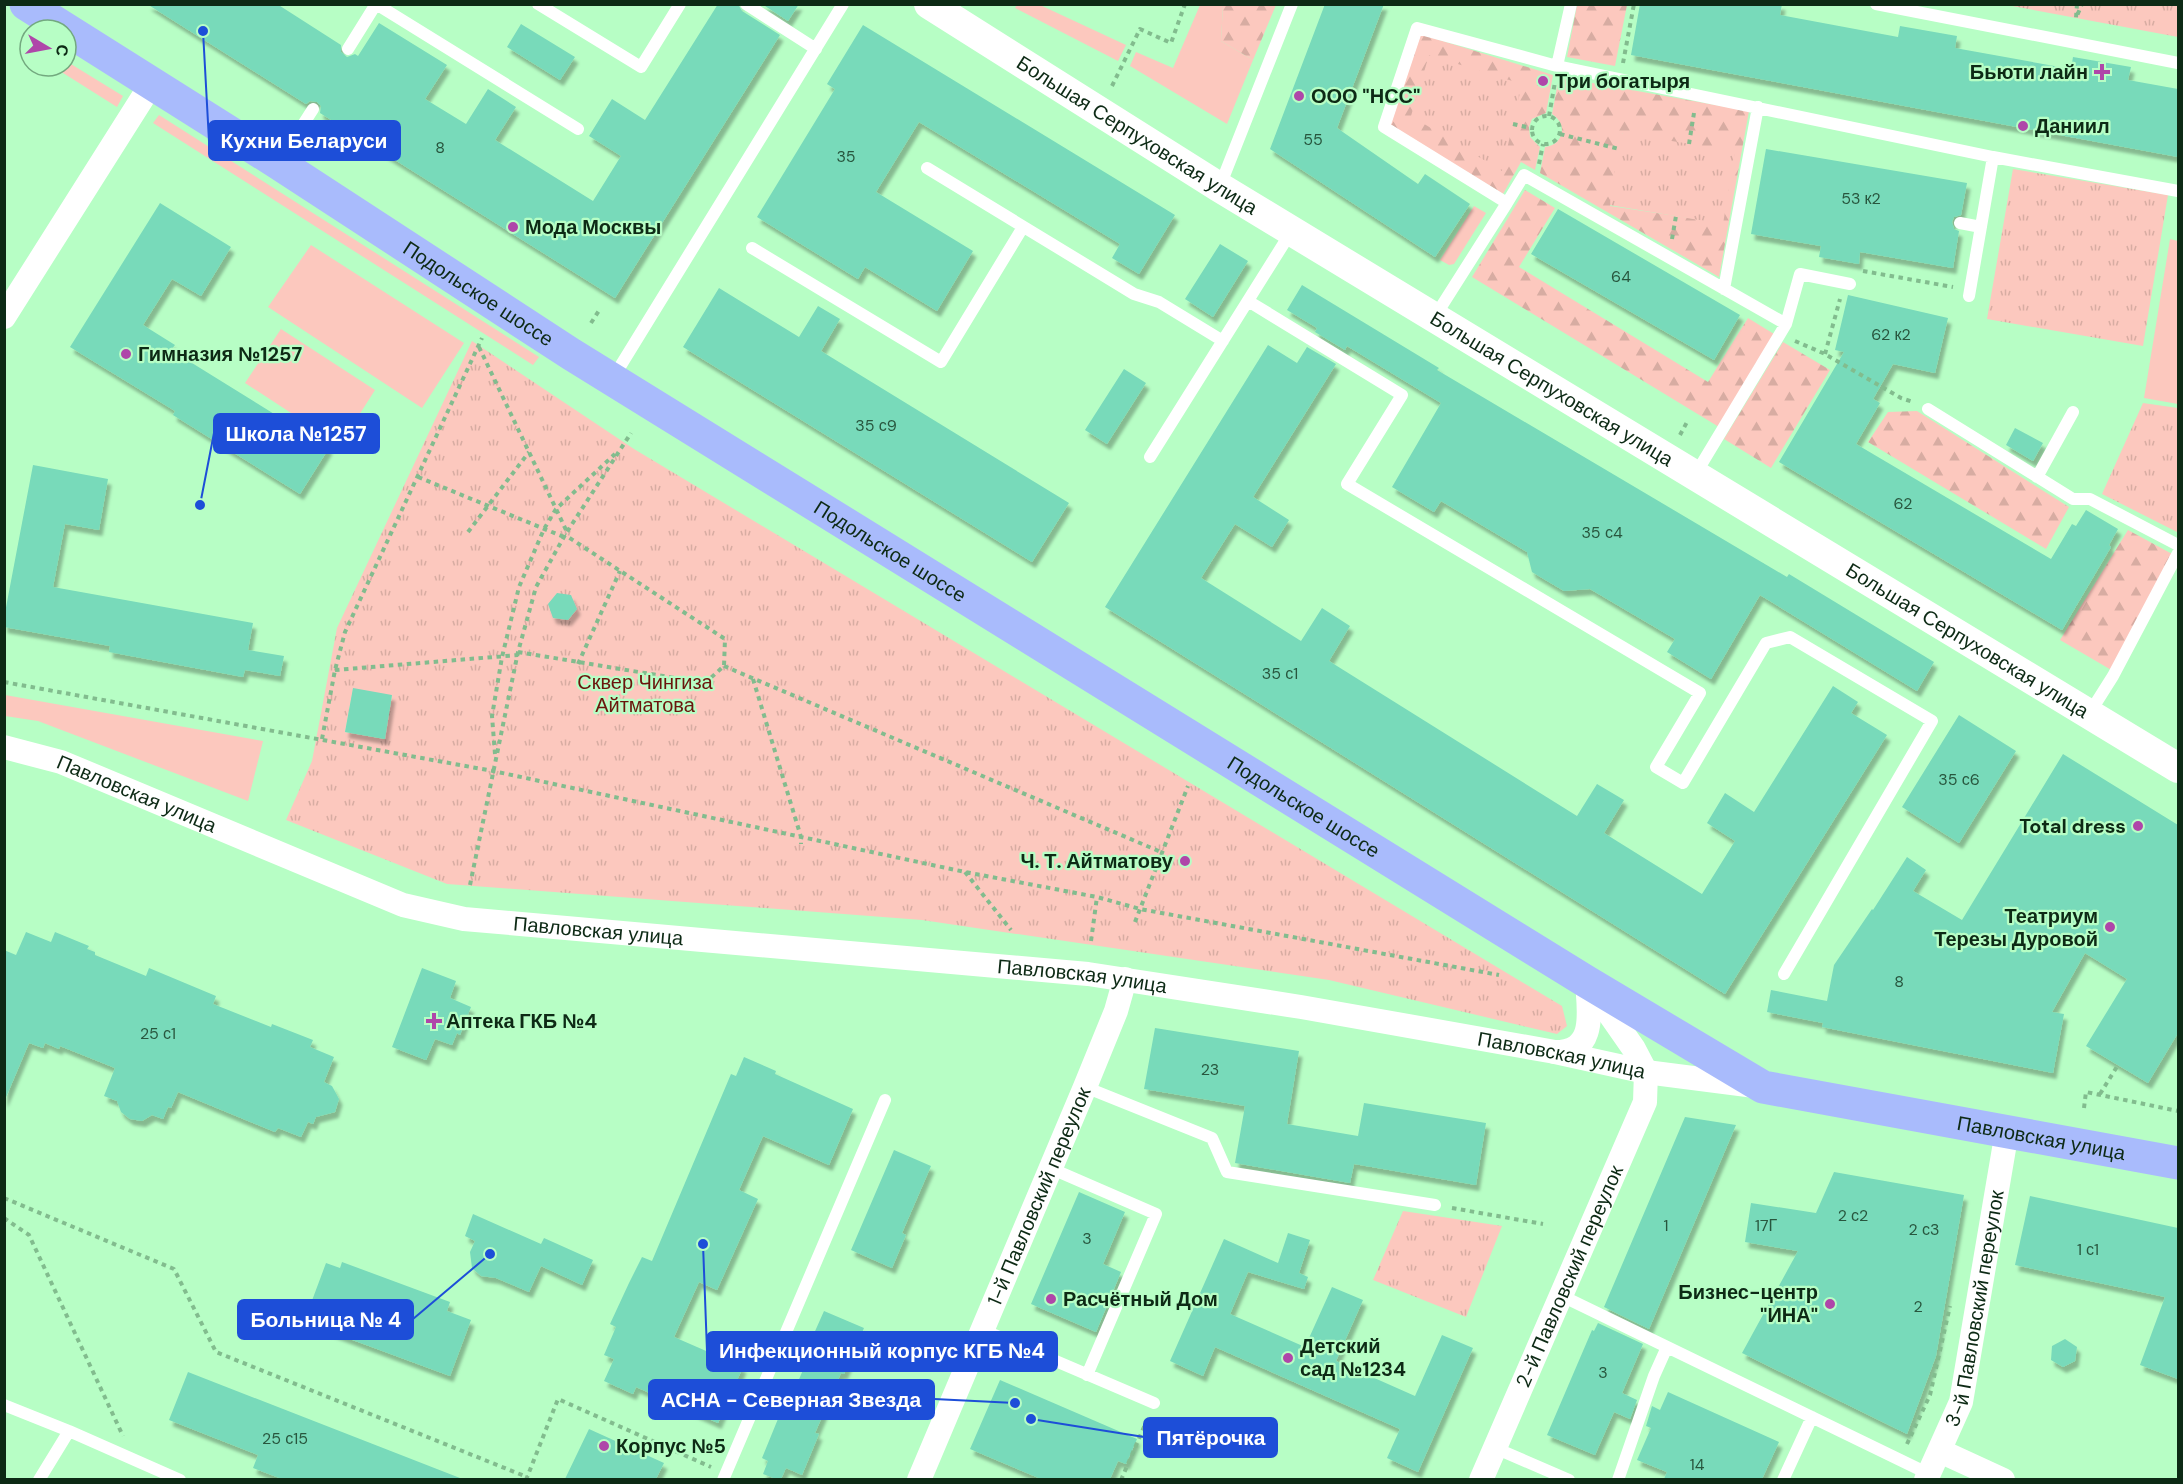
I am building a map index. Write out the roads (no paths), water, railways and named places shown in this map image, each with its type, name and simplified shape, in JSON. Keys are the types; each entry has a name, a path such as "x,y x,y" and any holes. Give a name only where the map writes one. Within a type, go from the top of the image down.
{"main road":[{"name":"Подольское шоссе","path":"26,4 278,163 612,379 1587,982 1763,1087"},
{"name":"Павловская улица","path":"1763,1087 2178,1163"}],"street":[{"name":"Большая Серпуховская улица","path":"929,4 1219,187 2178,768"},
{"path":"4,317 152,84"},
{"name":"Павловская улица","path":"4,747 61,762 403,905 464,919 1088,974 1301,1007 1555,1052 1646,1072 1763,1087"},
{"name":"1-й Павловский переулок","path":"919,1479 1085,1087 1116,1011 1125,979"},
{"path":"1555,1052 1573,1050 1582,1044 1587,1034 1589,1017 1587,982"},
{"path":"1587,982 1634,1049 1646,1072"},
{"name":"2-й Павловский переулок","path":"1481,1479 1645,1102 1646,1072"},
{"name":"3-й Павловский переулок","path":"1928,1477 1961,1402 2007,1131"},
{"path":"1940,1450 2003,1479"}],"lane":[{"path":"348,49 376,4 578,129"},
{"path":"538,4 641,67 680,4"},
{"path":"746,4 816,49"},
{"path":"612,379 843,4"},
{"path":"1219,187 1292,4"},
{"path":"1557,66 1571,4"},
{"path":"1876,4 2178,63"},
{"path":"1507,203 1384,127 1417,28 1557,66 1993,157 2178,191"},
{"path":"1724,289 1758,107"},
{"path":"278,163 313,109"},
{"path":"1969,293 1993,157"},
{"path":"927,168 1134,294 1159,302 1223,341"},
{"path":"1434,318 1524,175 1724,289 1783,329"},
{"path":"1960,223 1981,226"},
{"path":"752,248 940,362 1023,227"},
{"path":"1150,457 1292,231"},
{"path":"1695,476 1783,329 1800,274 1847,284"},
{"path":"1248,301 1402,394 1347,484 1700,693 1656,767 1683,783 1766,643 1790,637 1932,721 1784,974"},
{"path":"1928,410 2073,499 2090,499 2178,545"},
{"path":"2037,477 2073,412"},
{"path":"2089,714 2113,676 2178,553"},
{"path":"1085,1087 1212,1138 1227,1172 1435,1205"},
{"path":"724,1477 885,1100"},
{"path":"1050,1168 1156,1214 1087,1374"},
{"path":"1562,1296 1899,1460 1928,1477"},
{"path":"983,1330 1154,1403"},
{"path":"1618,1479 1654,1376 1667,1347"},
{"path":"4,1405 180,1479"},
{"path":"1783,1479 1812,1417"},
{"path":"39,1479 69,1431"},
{"path":"1495,1448 1569,1479"}],"place":[{"name":"Кухни Беларуси","path":"203,31"},
{"name":"Бьюти лайн","path":"2102,72"},
{"name":"Три богатыря","path":"1543,81"},
{"name":"ООО \"НСС\"","path":"1299,96"},
{"name":"Даниил","path":"2023,126"},
{"name":"Мода Москвы","path":"513,227"},
{"name":"Гимназия №1257","path":"126,354"},
{"name":"Школа №1257","path":"200,505"},
{"name":"Total dress","path":"2138,826"},
{"name":"Ч. Т. Айтматову","path":"1185,861"},
{"name":"Театриум Терезы Дуровой","path":"2110,927"},
{"name":"Аптека ГКБ №4","path":"434,1021"},
{"name":"Инфекционный корпус КГБ №4","path":"703,1244"},
{"name":"Больница № 4","path":"490,1254"},
{"name":"Расчётный Дом","path":"1051,1299"},
{"name":"Бизнес-центр \"ИНА\"","path":"1830,1304"},
{"name":"Детский сад №1234","path":"1288,1358"},
{"name":"АСНА - Северная Звезда","path":"1015,1403"},
{"name":"Пятёрочка","path":"1031,1419"},
{"name":"Корпус №5","path":"604,1446"}],"park label":[{"name":"Сквер Чингиза Айтматова","path":"645,694"}]}
